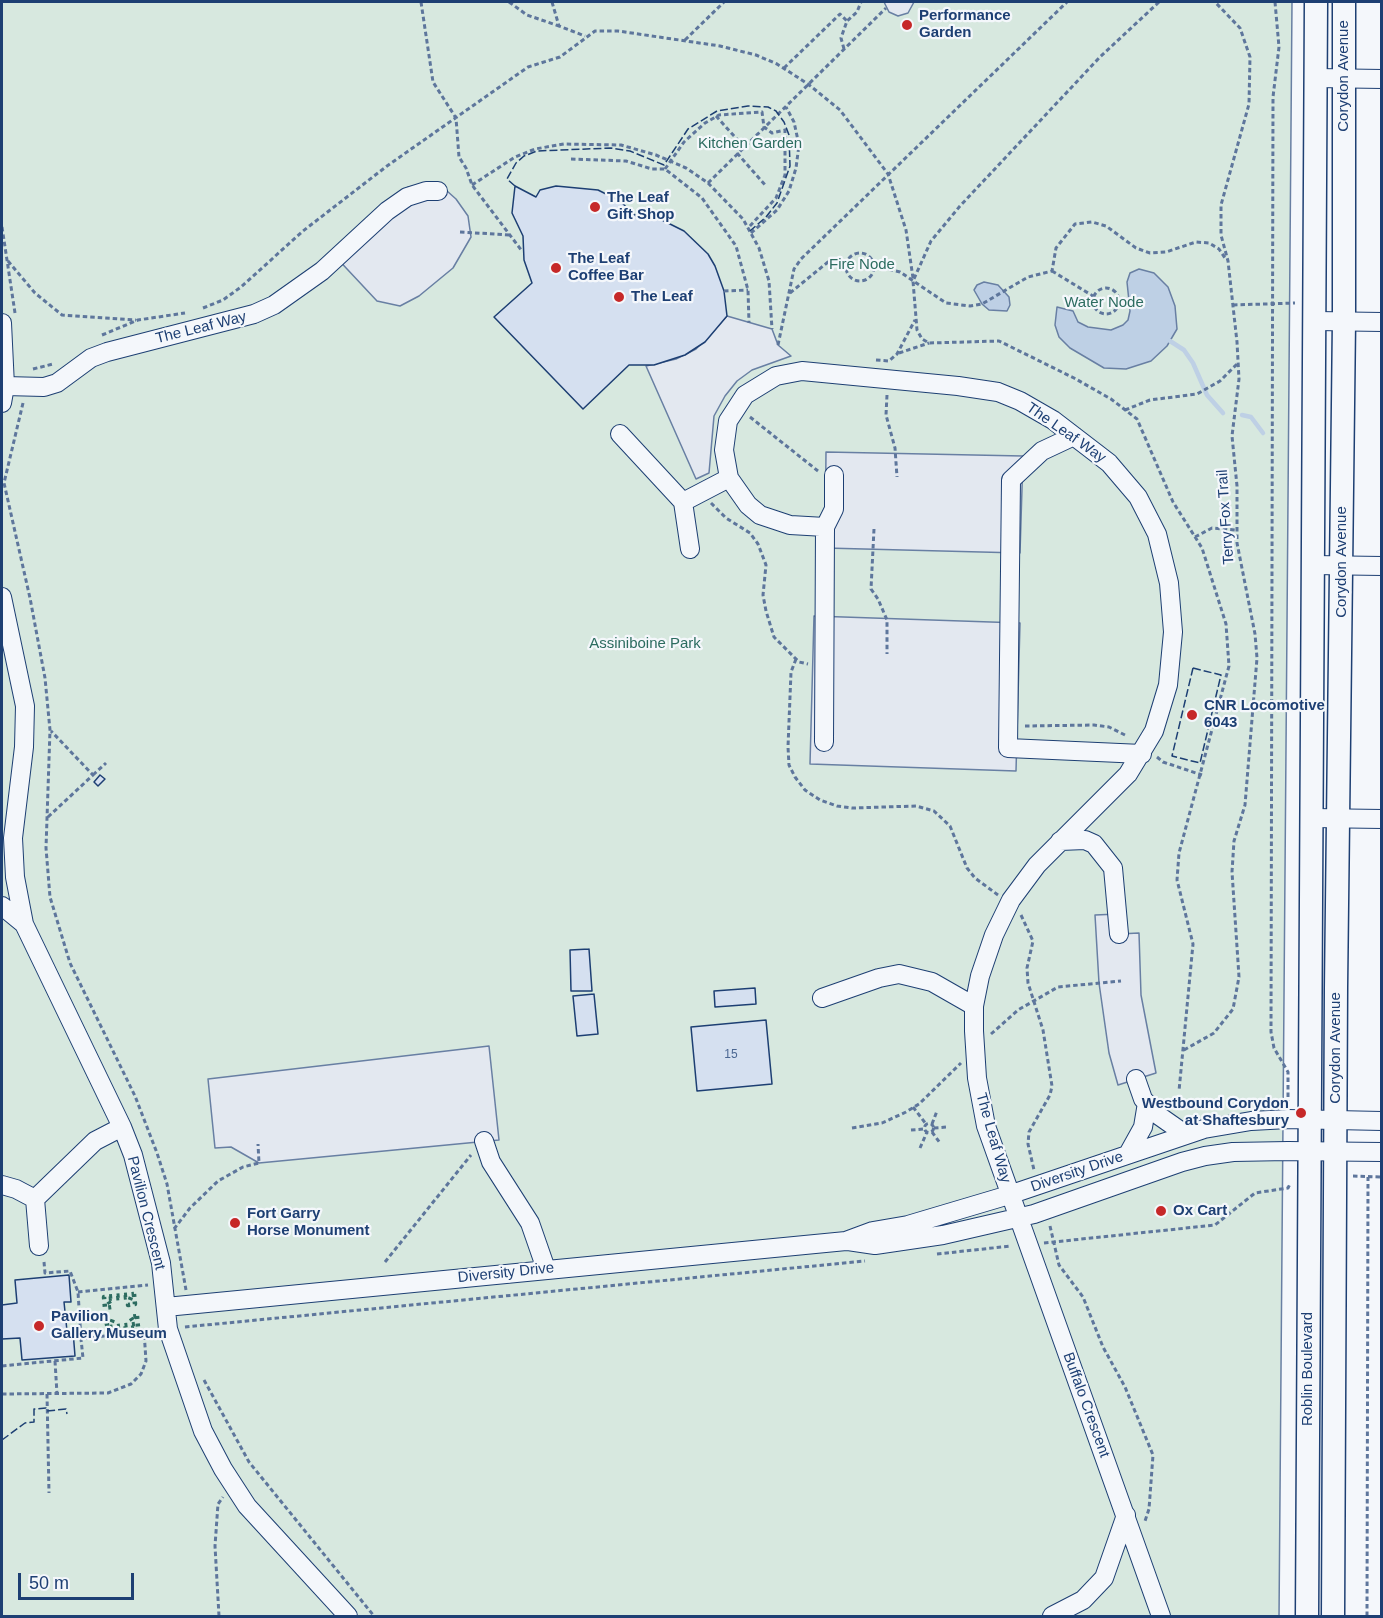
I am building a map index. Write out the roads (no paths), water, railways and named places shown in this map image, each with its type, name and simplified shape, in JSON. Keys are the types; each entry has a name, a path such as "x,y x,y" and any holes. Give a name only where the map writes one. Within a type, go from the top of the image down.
{"main road":[{"name":"Corydon Avenue","path":"1310,1121 1316,2"},
{"name":"Corydon Avenue","path":"1337,1122 1336,987 1340,819 1344,321 1344,2"},
{"name":"Roblin Boulevard","path":"1307,1617 1310,1121"},
{"name":"Roblin Boulevard","path":"1333,1617 1337,1122"}],"street":[{"path":"1316,78 1382,79"},
{"name":"The Leaf Way","path":"3,395 57,383 91,358 107,352 254,314 274,305 322,271 387,211 407,197 426,191 438,191"},
{"path":"3,395 9,319"},
{"path":"1316,321 1382,322"},
{"name":"The Leaf Way","path":"825,527 790,525 760,515 748,505 729,478 725,465 725,437 728,421 736,405 758,385 802,371 998,392 1038,411 1109,463 1138,497 1157,534 1164,557 1171,607 1171,659 1161,710 1144,751 1128,774 1022,882 1009,903 987,953 974,1006 974,1049 981,1107 1009,1195"},
{"path":"620,434 683,501 690,549"},
{"path":"1074,436 1042,451 1011,480 1008,748 1144,751"},
{"path":"683,501 729,478"},
{"path":"824,742 825,527 834,509 834,479"},
{"path":"1313,565 1382,567"},
{"name":"Pavilion Crescent","path":"2,597 25,705 24,747 19,777 13,857 24,924 122,1127 140,1178 164,1284 166,1307 176,1328 199,1421 232,1483 260,1521 348,1617"},
{"path":"2,796 19,777"},
{"path":"1312,818 1382,819"},
{"path":"1060,841 1085,840 1094,844 1108,860 1113,868 1119,934"},
{"path":"2,906 24,924"},
{"path":"822,998 879,978 899,974 932,982 974,1006"},
{"path":"1136,1079 1147,1103 1163,1119 1185,1134"},
{"path":"1128,1154 1143,1127 1147,1103"},
{"name":"Diversity Drive","path":"846,1241 873,1231 908,1226 1009,1195 1185,1134 1251,1121 1382,1122"},
{"path":"35,1199 95,1141 122,1127"},
{"path":"484,1141 491,1162 530,1223 546,1269"},
{"name":"Diversity Drive","path":"166,1307 846,1241 874,1245 943,1235 1018,1218 1205,1156 1233,1152 1382,1152"},
{"path":"2,1185 35,1199"},
{"name":"Buffalo Crescent","path":"1009,1195 1161,1617"},
{"path":"35,1199 41,1252"},
{"path":"1052,1617 1083,1600 1104,1578 1126,1515"}],"water":[{"path":"1139,269 1154,273 1168,287 1175,306 1177,329 1167,346 1151,361 1126,369 1104,368 1070,348 1059,337 1055,325 1057,307 1073,311 1078,322 1088,327 1111,330 1123,325 1128,320 1130,311 1127,282 1130,273"},
{"path":"984,282 998,285 1009,297 1010,305 1007,311 989,310 982,304 974,290 977,285"}],"waterway":[{"path":"1170,341 1184,350 1193,363 1207,395 1223,413"},
{"path":"1242,415 1251,417 1263,433"}],"place":[{"name":"Performance Garden","path":"907,25"},
{"name":"The Leaf Gift Shop","path":"595,207"},
{"name":"The Leaf Coffee Bar","path":"556,268"},
{"name":"The Leaf","path":"619,297"},
{"name":"CNR Locomotive 6043","path":"1192,715"},
{"name":"Westbound Corydon at Shaftesbury","path":"1301,1113"},
{"name":"Ox Cart","path":"1161,1211"},
{"name":"Fort Garry Horse Monument","path":"235,1223"},
{"name":"Pavilion Gallery Museum","path":"39,1326"}],"park label":[{"name":"Kitchen Garden","path":"750,144"},
{"name":"Fire Node","path":"862,265"},
{"name":"Water Node","path":"1104,303"},
{"name":"Assiniboine Park","path":"645,644"}]}
